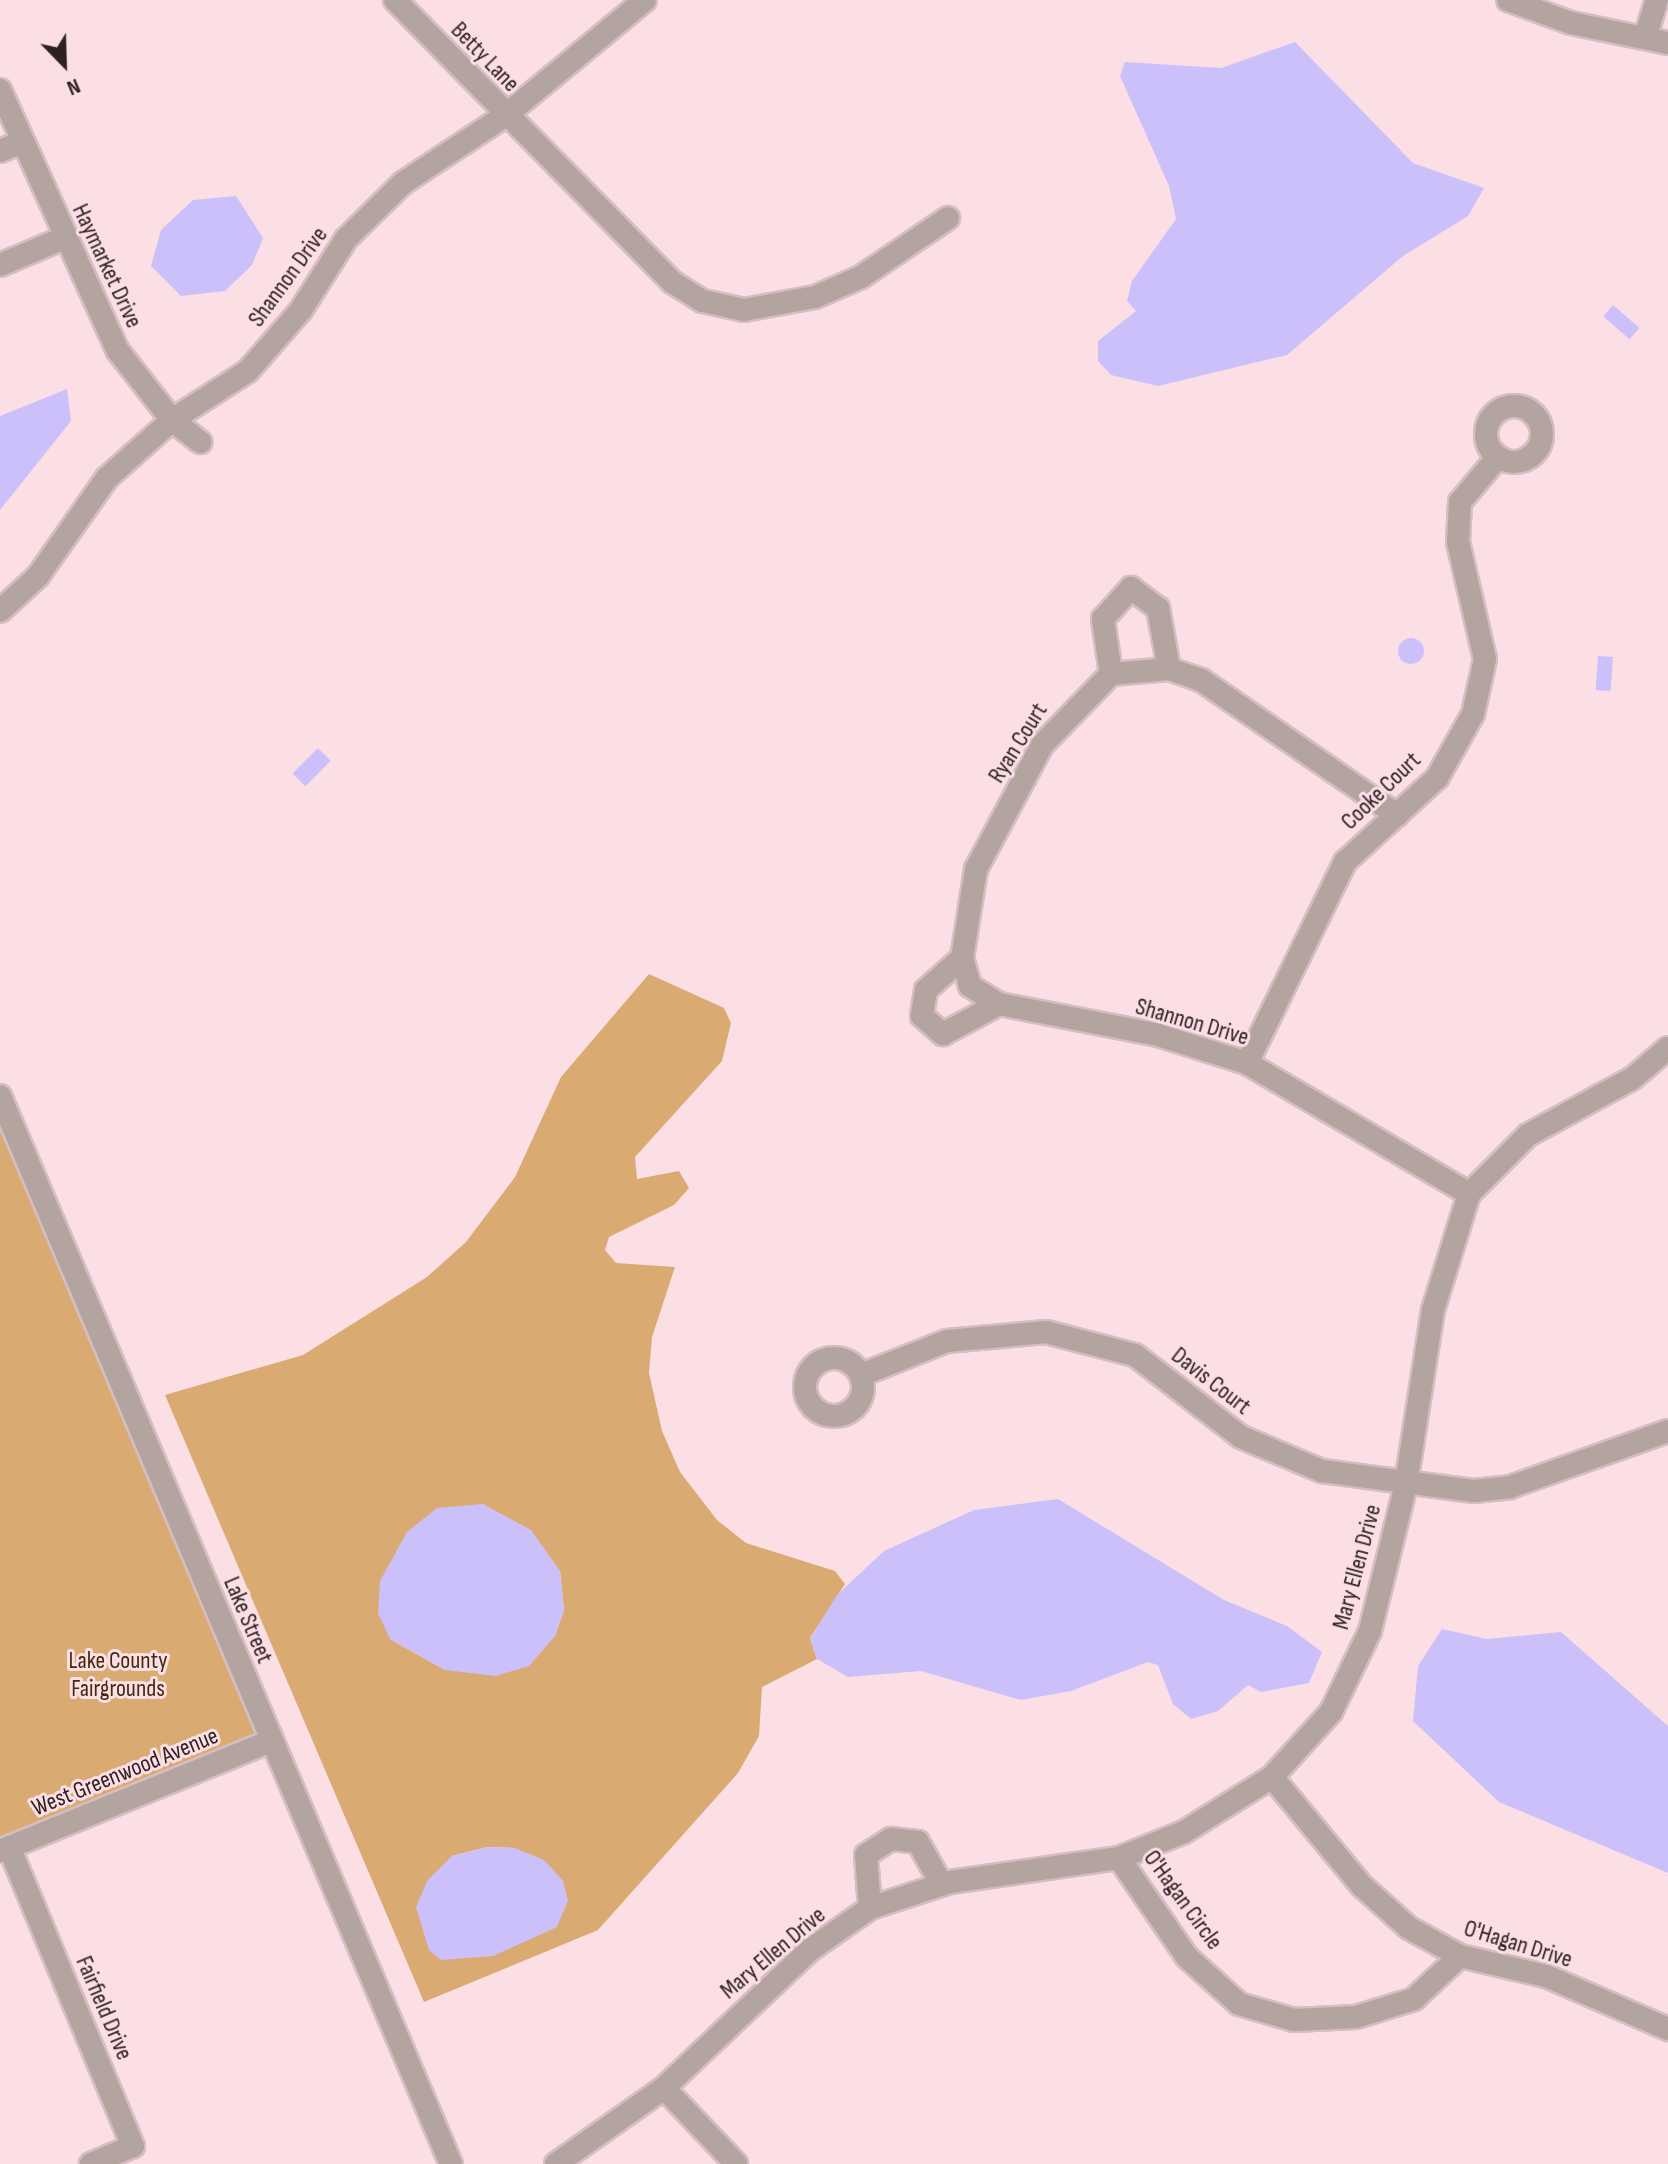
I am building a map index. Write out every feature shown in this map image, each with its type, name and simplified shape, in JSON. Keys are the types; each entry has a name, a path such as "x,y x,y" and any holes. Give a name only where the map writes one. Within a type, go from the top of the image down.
{"street":[{"name":"Betty Lane","path":"395,0 672,282 703,301 744,310 815,297 861,277 948,218"},
{"name":"Shannon Drive","path":"0,611 38,576 107,478 172,420 248,371 301,310 346,239 403,183 506,115 645,0"},
{"path":"1508,0 1571,23 1646,35 1668,43"},
{"path":"1646,35 1657,0"},
{"name":"Haymarket Drive","path":"0,90 64,238 118,351 172,420 200,442"},
{"path":"0,151 22,142"},
{"path":"0,265 64,238"},
{"name":"Cooke Court","path":"1247,1063 1345,862 1437,778 1473,714 1485,659 1458,542 1460,502 1497,458"},
{"path":"1169,669 1158,608 1131,588 1103,619 1111,674 1169,669 1201,680 1397,815"},
{"name":"Ryan Court","path":"970,986 962,958 965,911 983,856 1042,745 1111,674"},
{"path":"962,958 926,990 922,1016 943,1034 999,1004"},
{"name":"Shannon Drive","path":"970,986 999,1004 1158,1035 1247,1063 1469,1194"},
{"name":"Mary Ellen Drive","path":"556,2164 664,2088 810,1950 870,1908 942,1885 1119,1858 1184,1832 1272,1777 1331,1712 1370,1631 1406,1484 1433,1310 1469,1194 1528,1135 1633,1078 1668,1048"},
{"name":"Lake Street","path":"0,1096 451,2164"},
{"name":"Davis Court","path":"861,1375 947,1341 1046,1332 1135,1355 1241,1437 1322,1471 1406,1484 1510,1487 1668,1431"},
{"name":"West Greenwood Avenue","path":"5,1849 271,1741"},
{"name":"O'Hagan Drive","path":"1272,1777 1362,1886 1409,1928 1460,1956 1546,1976 1668,2029"},
{"path":"870,1908 866,1855 891,1839 918,1842 942,1885"},
{"name":"Fairfield Drive","path":"5,1849 133,2146 91,2164"},
{"name":"O'Hagan Circle","path":"1119,1858 1187,1957 1239,2004 1294,2020 1356,2017 1414,1999 1460,1956"},
{"path":"664,2088 736,2164"}],"green space":[{"path":"649,974 724,1008 731,1023 722,1061 635,1157 637,1179 679,1171 689,1188 674,1205 609,1237 605,1250 616,1263 675,1267 652,1337 649,1373 662,1431 680,1472 717,1520 746,1543 835,1571 845,1584 810,1638 817,1659 762,1687 759,1736 738,1773 598,1930 424,2002 165,1395 303,1355 427,1277 466,1242 515,1177 561,1077","holes":["500,1514 560,1571 564,1610 555,1636 445,1670 390,1639","487,1847 515,1848 510,1946 493,1956 452,1856"]},
{"name":"Lake County Fairgrounds","path":"0,1098 272,1738 0,1853"}],"shaded area":[{"path":"1295,42 1413,163 1484,188 1468,216 1403,256 1287,355 1158,386 1111,375 1098,361 1098,341 1136,311 1127,301 1132,281 1176,219 1169,186 1120,76 1125,62 1221,68"},
{"path":"236,196 263,238 252,265 225,291 181,296 151,266 161,230 193,200"},
{"path":"1613,305 1639,328 1630,339 1603,316"},
{"path":"67,389 71,421 0,510 0,416"},
{"path":"1411,638 1420,642 1424,651 1420,660 1411,664 1402,660 1398,651 1402,642"},
{"path":"1598,656 1613,657 1611,691 1596,690"},
{"path":"318,748 331,761 305,786 293,773"},
{"path":"1058,1499 1224,1600 1287,1626 1322,1652 1309,1683 1261,1692 1248,1685 1218,1711 1191,1719 1173,1704 1158,1665 1148,1662 1071,1691 1021,1700 921,1671 848,1677 817,1659 810,1639 837,1595 884,1551 974,1510"},
{"path":"483,1504 531,1530 560,1571 564,1610 555,1636 529,1666 496,1676 445,1670 390,1639 378,1613 380,1581 407,1532 437,1508"},
{"path":"1442,1629 1487,1639 1561,1632 1668,1726 1668,1873 1499,1802 1413,1721 1418,1666"},
{"path":"487,1847 515,1848 544,1860 563,1881 568,1901 557,1927 493,1956 441,1960 429,1950 416,1907 427,1881 452,1856"}]}
